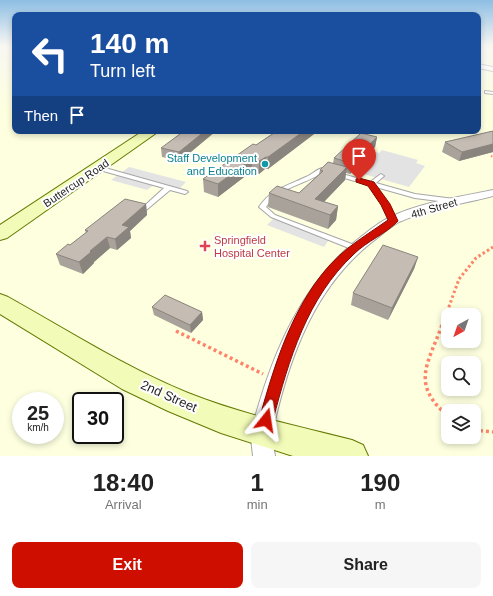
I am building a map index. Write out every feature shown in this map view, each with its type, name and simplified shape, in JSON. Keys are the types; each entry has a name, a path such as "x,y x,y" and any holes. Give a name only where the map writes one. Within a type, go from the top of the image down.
{"street":[{"name":"Buttercup Road","path":"0,234 148,134"},
{"name":"4th Street","path":"263,444 276,381 291,339 304,312 333,269 354,248 393,221 434,206 493,193"},
{"name":"2nd Street","path":"0,303 118,373 263,444 352,456"}],"lane":[{"path":"486,92 493,93"},
{"path":"98,168 185,192"},
{"path":"354,248 273,216 262,207 264,202 270,196 314,177 322,170 415,196 457,201"},
{"path":"371,184 381,176"},
{"path":"371,184 386,204 393,221"},
{"path":"143,210 169,187"}],"path":[{"path":"441,410 430,397 425,386 424,373 459,279 476,258 493,247"},
{"path":"176,331 276,381"},
{"path":"481,431 493,432"}],"shaded area":[{"name":"Springfield Hospital Center","path":"0,67 12,67 12,134 481,134 481,67 493,67 493,456 0,456"},
{"path":"382,150 418,160 416,163 425,166 409,187 353,171 372,151 379,153"},
{"path":"129,167 186,182 178,190 155,184 147,190 111,180"},
{"path":"275,217 330,238 324,247 267,225"}],"building":[{"path":"493,131 493,144 462,152 445,142 481,134"},
{"path":"180,134 201,134 179,152 161,148"},
{"path":"272,134 300,134 268,157 259,161 252,159 218,184 203,179 253,144 256,145"},
{"path":"360,134 377,137 351,163 334,158"},
{"path":"328,162 347,167 315,199 338,206 330,215 269,193 277,186 299,193 323,171 320,170"},
{"path":"125,199 146,204 122,225 129,227 115,239 107,237 79,262 56,254 88,231 85,230"},
{"path":"383,245 418,257 392,308 353,293"},
{"path":"165,295 202,312 190,325 152,307"}],"place":[{"name":"Staff Development and Education","path":"265,164"},
{"name":"Springfield Hospital Center","path":"205,246"}],"route":[{"path":"266,420 276,381 291,339 304,312 319,287 351,250 393,221 386,204 371,184 359,180"}]}
